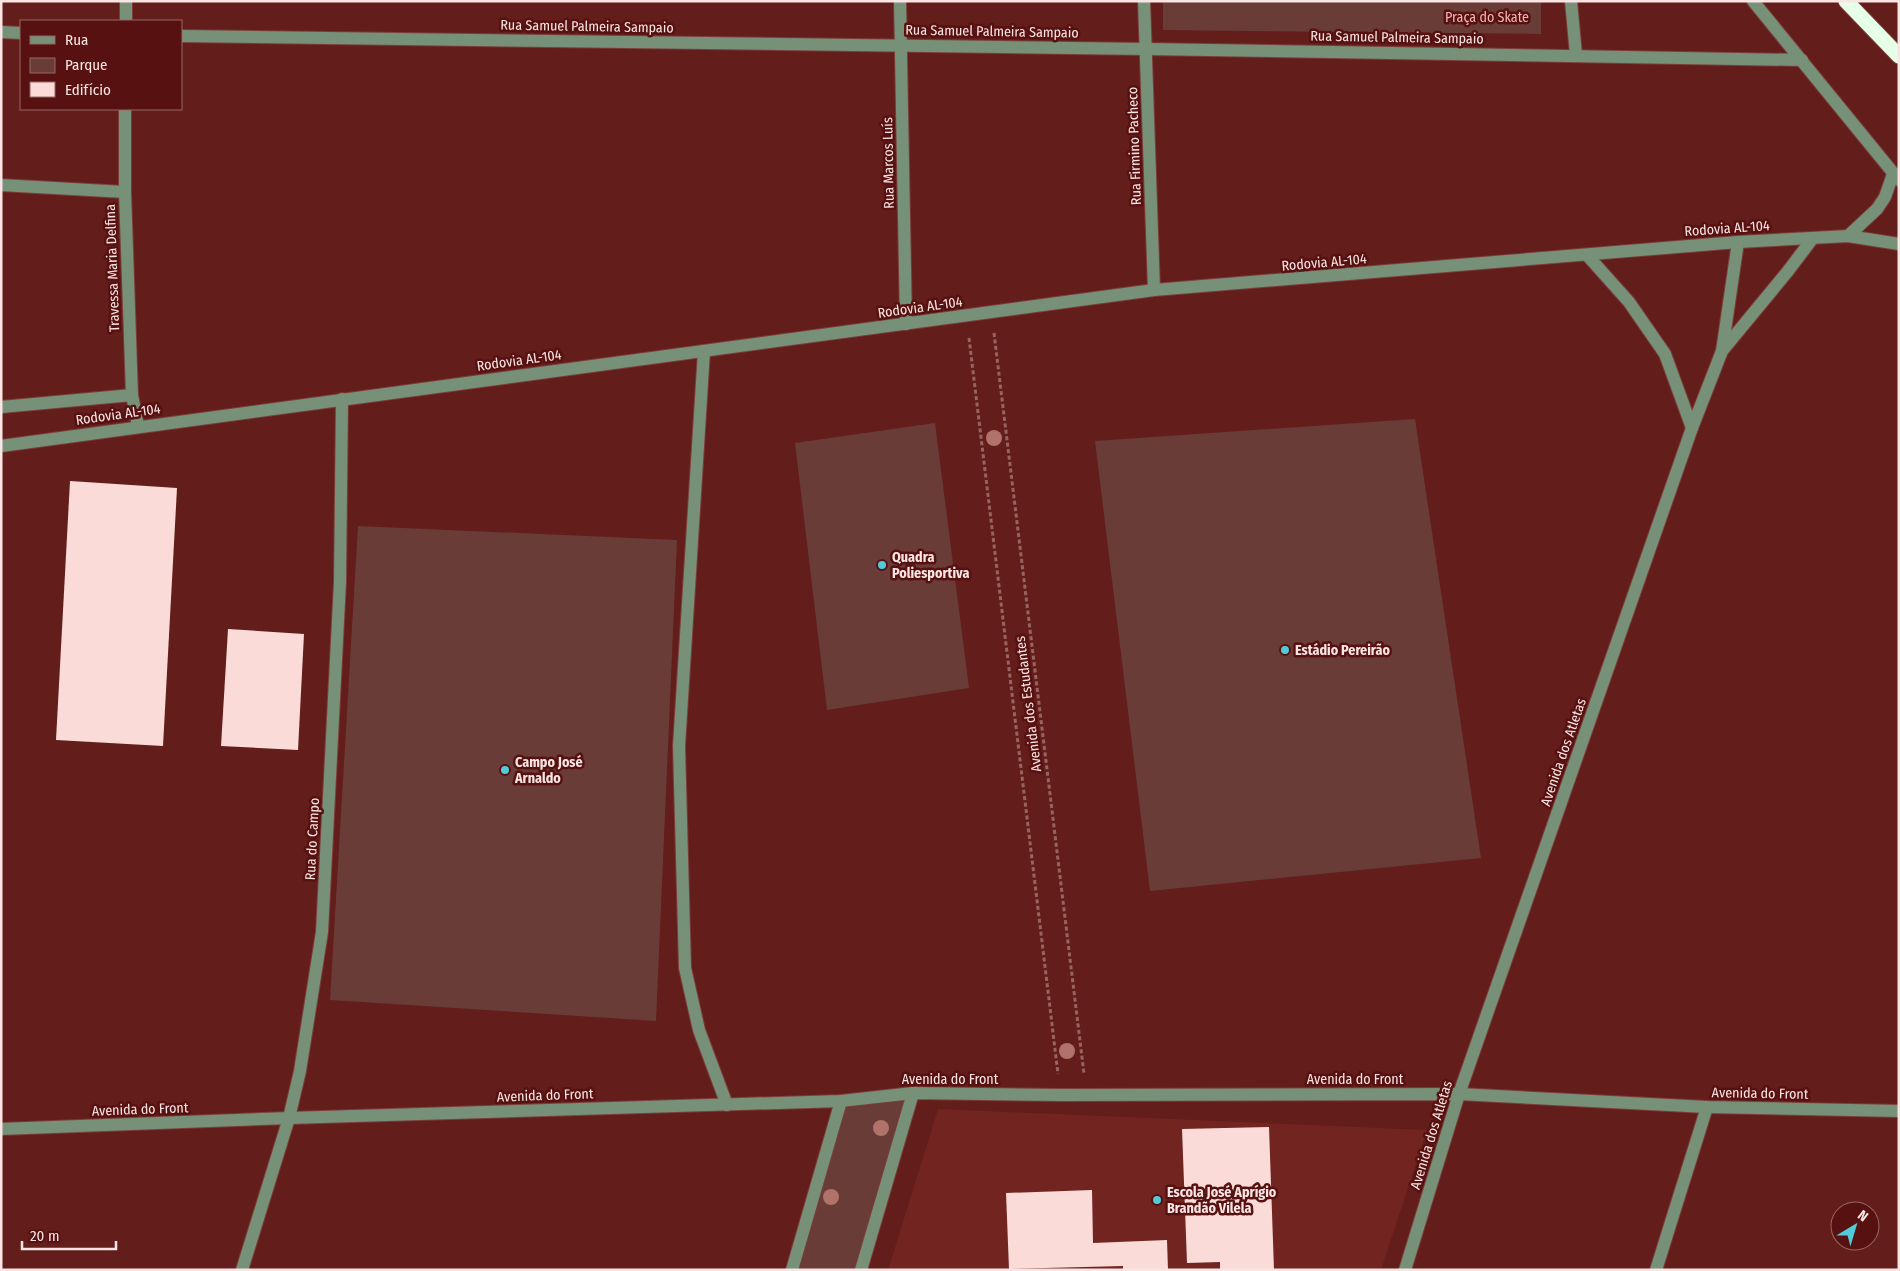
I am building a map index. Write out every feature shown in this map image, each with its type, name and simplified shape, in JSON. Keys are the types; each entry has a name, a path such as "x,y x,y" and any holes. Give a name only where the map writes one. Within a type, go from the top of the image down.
{"highway":[{"path":"1846,1 1899,56"}],"street":[{"path":"126,1 126,20"},
{"name":"Rua Marcos Luís","path":"900,1 906,324"},
{"name":"Rua Firmino Pacheco","path":"1144,1 1154,290"},
{"path":"1571,1 1576,55"},
{"path":"1753,1 1896,177 1877,209 1848,236"},
{"path":"1,32 20,33"},
{"name":"Rua Samuel Palmeira Sampaio","path":"182,36 1146,48 1802,60"},
{"name":"Travessa Maria Delfina","path":"125,110 124,192 132,395 138,426"},
{"path":"1,185 124,192"},
{"name":"Rodovia AL-104","path":"1,446 1154,290 1738,242 1848,236 1899,244"},
{"path":"1722,351 1813,238"},
{"name":"Avenida dos Atletas","path":"1405,1270 1459,1094 1692,428 1722,351 1738,242"},
{"path":"1587,255 1629,302 1664,354 1692,428"},
{"path":"704,351 679,746 685,968 700,1030 727,1105"},
{"path":"1,407 132,395"},
{"name":"Rua do Campo","path":"242,1270 289,1118 300,1071 322,932 340,582 342,399"},
{"path":"861,1270 913,1093"},
{"name":"Avenida do Front","path":"1,1129 841,1101 913,1093 1061,1095 1459,1094 1707,1107 1899,1111"},
{"path":"792,1270 841,1101"},
{"path":"1656,1270 1707,1107"}],"path":[{"name":"Avenida dos Estudantes","path":"992,312 1086,1094"},
{"name":"Avenida dos Estudantes","path":"967,315 1061,1095"}],"shaded area":[{"name":"Escola José Aprígio Brandão Vilela","path":"938,1109 1427,1130 1381,1270 888,1270"}],"green space":[{"name":"Praça do Skate","path":"1163,1 1541,1 1541,34 1163,30"},
{"name":"Estádio Pereirão","path":"1415,419 1481,858 1150,891 1095,441"},
{"name":"Quadra Poliesportiva","path":"935,423 969,688 827,710 795,443"},
{"name":"Campo José Arnaldo","path":"358,526 677,540 656,1021 330,1000"},
{"path":"907,1097 855,1270 793,1270 844,1101"}],"building":[{"path":"70,481 177,488 163,746 56,740"},
{"path":"228,629 304,634 298,750 221,746"},
{"path":"1269,1127 1274,1270 1220,1270 1220,1262 1187,1263 1182,1129"},
{"path":"1092,1190 1093,1243 1167,1240 1168,1270 1123,1270 1123,1266 1009,1269 1006,1193"}],"place":[{"name":"Quadra Poliesportiva","path":"882,565"},
{"name":"Estádio Pereirão","path":"1285,650"},
{"name":"Campo José Arnaldo","path":"505,770"},
{"name":"Escola José Aprígio Brandão Vilela","path":"1157,1200"}]}
